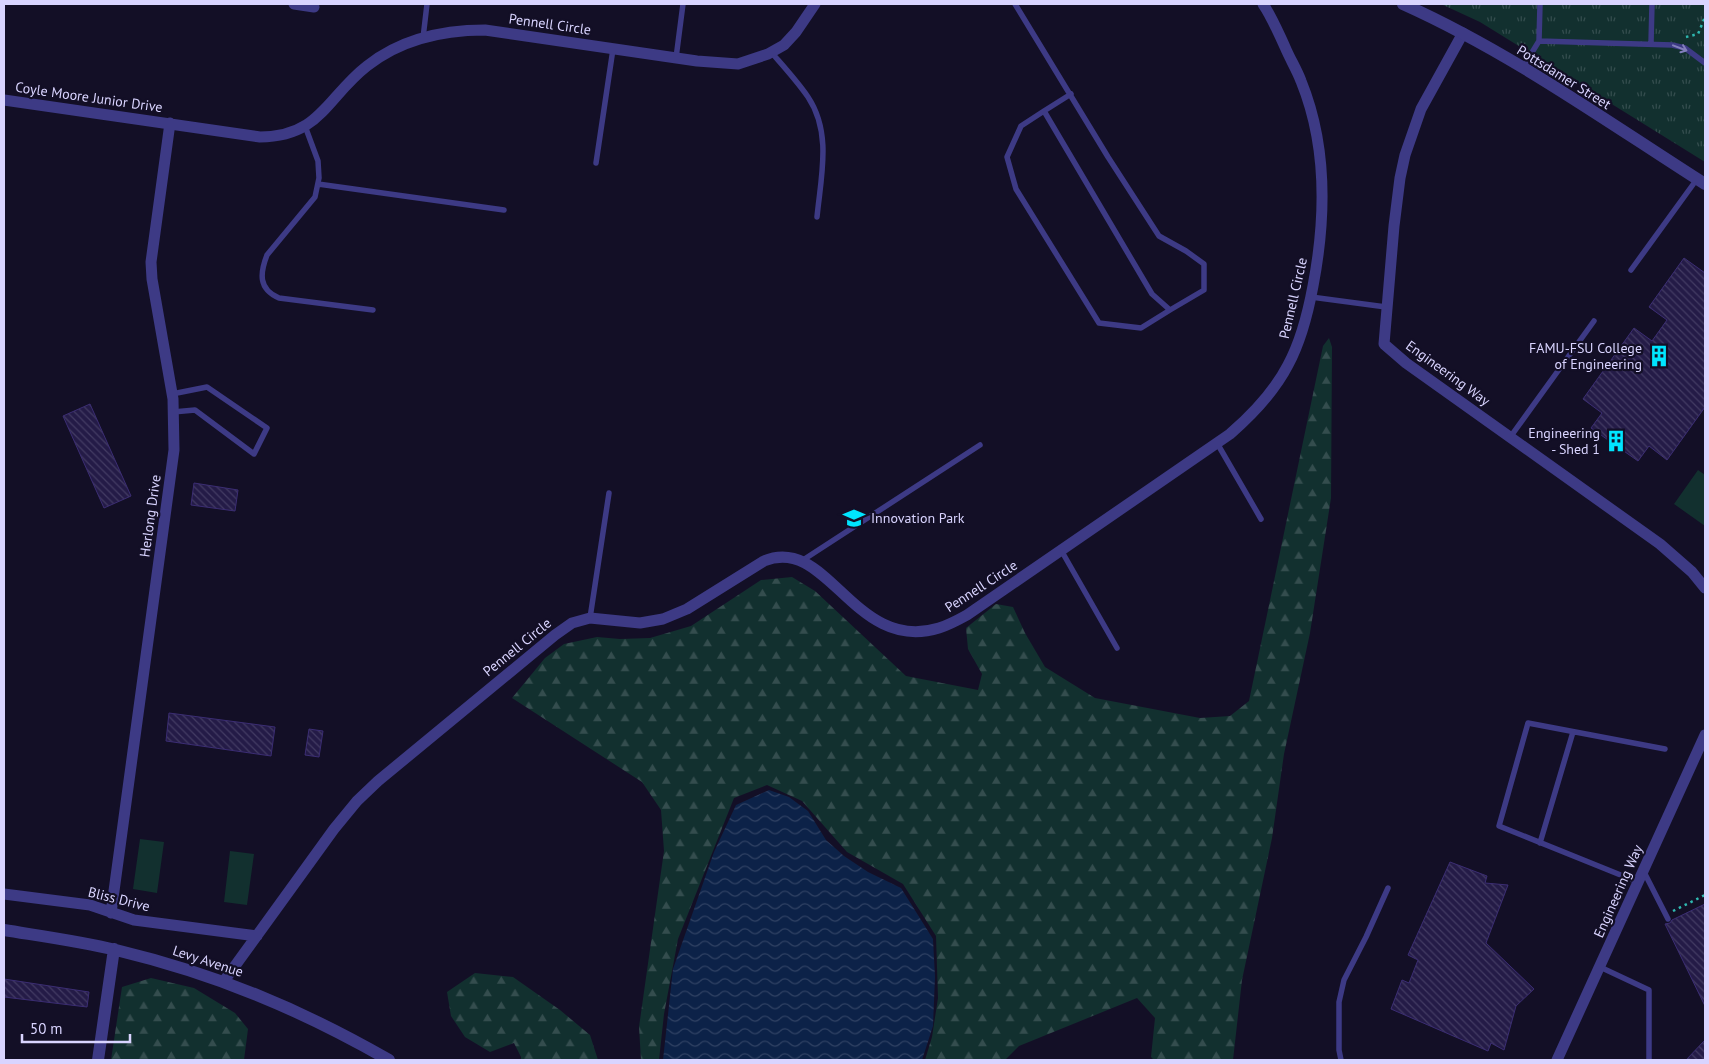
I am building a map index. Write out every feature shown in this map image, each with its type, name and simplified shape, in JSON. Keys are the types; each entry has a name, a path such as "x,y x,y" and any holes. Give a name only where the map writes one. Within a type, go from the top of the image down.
{"street":[{"path":"294,4 314,7"},
{"name":"Pennell Circle","path":"170,123 260,137 292,133 320,115 367,66 398,46 423,38 462,30 485,30 676,58 738,64 772,52 784,45 796,32 814,4"},
{"name":"Pennell Circle","path":"224,981 334,829 368,790 572,623 590,618 640,623 663,619 687,608 764,561 773,557 783,556 803,560 820,572 853,604 878,622 901,629 924,631 938,628 967,615 1217,443 1247,419 1276,386 1298,346 1311,297 1320,245 1323,198 1318,143 1312,114 1302,82 1277,28 1263,4"},
{"name":"Pottsdamer Street","path":"1403,4 1463,33 1523,68 1701,181"},
{"name":"Engineering Way","path":"1463,33 1421,109 1405,155 1400,178 1386,307 1384,344 1660,544 1678,558 1705,588"},
{"name":"Coyle Moore Junior Drive","path":"4,100 170,123"},
{"name":"Herlong Drive","path":"112,913 174,450 172,394 152,279 151,262 170,123"},
{"name":"Engineering Way","path":"1558,1060 1641,877 1701,754 1705,735"},
{"name":"Bliss Drive","path":"4,894 90,905 134,920 257,936"},
{"name":"Levy Avenue","path":"4,930 114,950 224,981 333,1028 389,1060"},
{"path":"98,1060 114,950"}],"lane":[{"path":"423,38 427,4"},
{"path":"676,58 683,4"},
{"path":"1015,4 1071,94 1108,157 1159,236 1186,251 1204,264 1204,290 1141,328 1100,323 1016,189 1007,157 1021,126 1071,94"},
{"path":"1523,68 1539,41 1540,4"},
{"path":"1651,43 1652,4"},
{"path":"1539,41 1662,44 1685,48 1705,63"},
{"path":"596,162 613,49"},
{"path":"772,52 809,98 821,128 824,152 817,217"},
{"path":"1044,111 1152,294 1170,310"},
{"path":"305,126 318,161 320,178 315,197 267,255 263,266 263,284 266,290 279,298 372,310"},
{"path":"1631,270 1701,181"},
{"path":"318,184 504,210"},
{"path":"1311,297 1386,307"},
{"path":"1511,436 1594,322"},
{"path":"172,394 207,387 267,428 254,454 195,410 173,412"},
{"path":"1217,443 1261,519"},
{"path":"803,560 980,445"},
{"path":"590,618 609,493"},
{"path":"1061,550 1117,648"},
{"path":"1665,749 1528,723 1498,826 1540,843 1641,877 1667,917"},
{"path":"1540,843 1573,732"},
{"path":"1341,1060 1339,1002 1344,980 1388,888"},
{"path":"1600,967 1649,990 1649,1060"}],"path":[{"path":"1662,44 1670,39 1698,34 1705,18"},
{"path":"1667,917 1705,895"}],"green space":[{"path":"1441,4 1705,4 1705,162 1480,22"},
{"path":"1329,338 1332,347 1331,498 1310,633 1284,754 1272,838 1242,980 1233,1060 1154,1060 1151,1057 1155,1018 1137,998 1019,1046 1005,1060 925,1060 932,1037 938,998 936,936 903,884 847,852 802,801 767,785 734,798 678,939 664,1014 659,1060 641,1060 639,1027 664,851 661,810 642,782 512,698 545,658 564,644 597,637 620,639 650,638 691,626 761,580 792,577 815,591 906,676 978,690 982,674 968,649 966,628 996,604 1013,607 1025,633 1045,667 1095,698 1200,718 1230,716 1249,701 1323,346"},
{"path":"1698,470 1705,475 1705,526 1674,504"},
{"path":"140,839 164,842 157,893 133,889"},
{"path":"230,851 254,854 247,905 224,902"},
{"path":"475,973 513,977 560,1010 590,1035 598,1060 521,1060 514,1043 490,1052 465,1037 451,1016 447,992"},
{"path":"151,978 194,988 235,1013 248,1029 244,1060 111,1060 122,987"}],"water":[{"path":"769,790 789,797 808,811 826,840 844,856 868,872 901,888 933,939 935,977 933,1026 922,1060 663,1060 673,969 714,852 736,805"}],"building":[{"name":"FAMU-FSU College of Engineering","path":"1684,258 1705,273 1705,407 1667,460 1649,446 1638,461 1591,428 1602,413 1583,399 1634,328 1652,341 1667,320 1649,307"},
{"path":"90,404 131,496 104,508 63,416"},
{"path":"194,483 238,490 235,511 191,505"},
{"path":"169,713 275,727 271,756 166,741"},
{"path":"309,729 323,731 319,757 305,755"},
{"path":"1450,862 1487,876 1485,883 1508,885 1486,943 1534,989 1516,1006 1504,1050 1491,1043 1488,1051 1391,1009 1402,980 1409,983 1418,960 1408,955"},
{"path":"1705,904 1705,1006 1665,924"},
{"path":"4,979 89,992 87,1007 4,997"},
{"path":"1705,1040 1705,1060 1686,1060"}],"place":[{"name":"FAMU-FSU College of Engineering","path":"1659,356"},
{"name":"Engineering - Shed 1","path":"1616,441"},
{"name":"Innovation Park","path":"854,518"}]}
